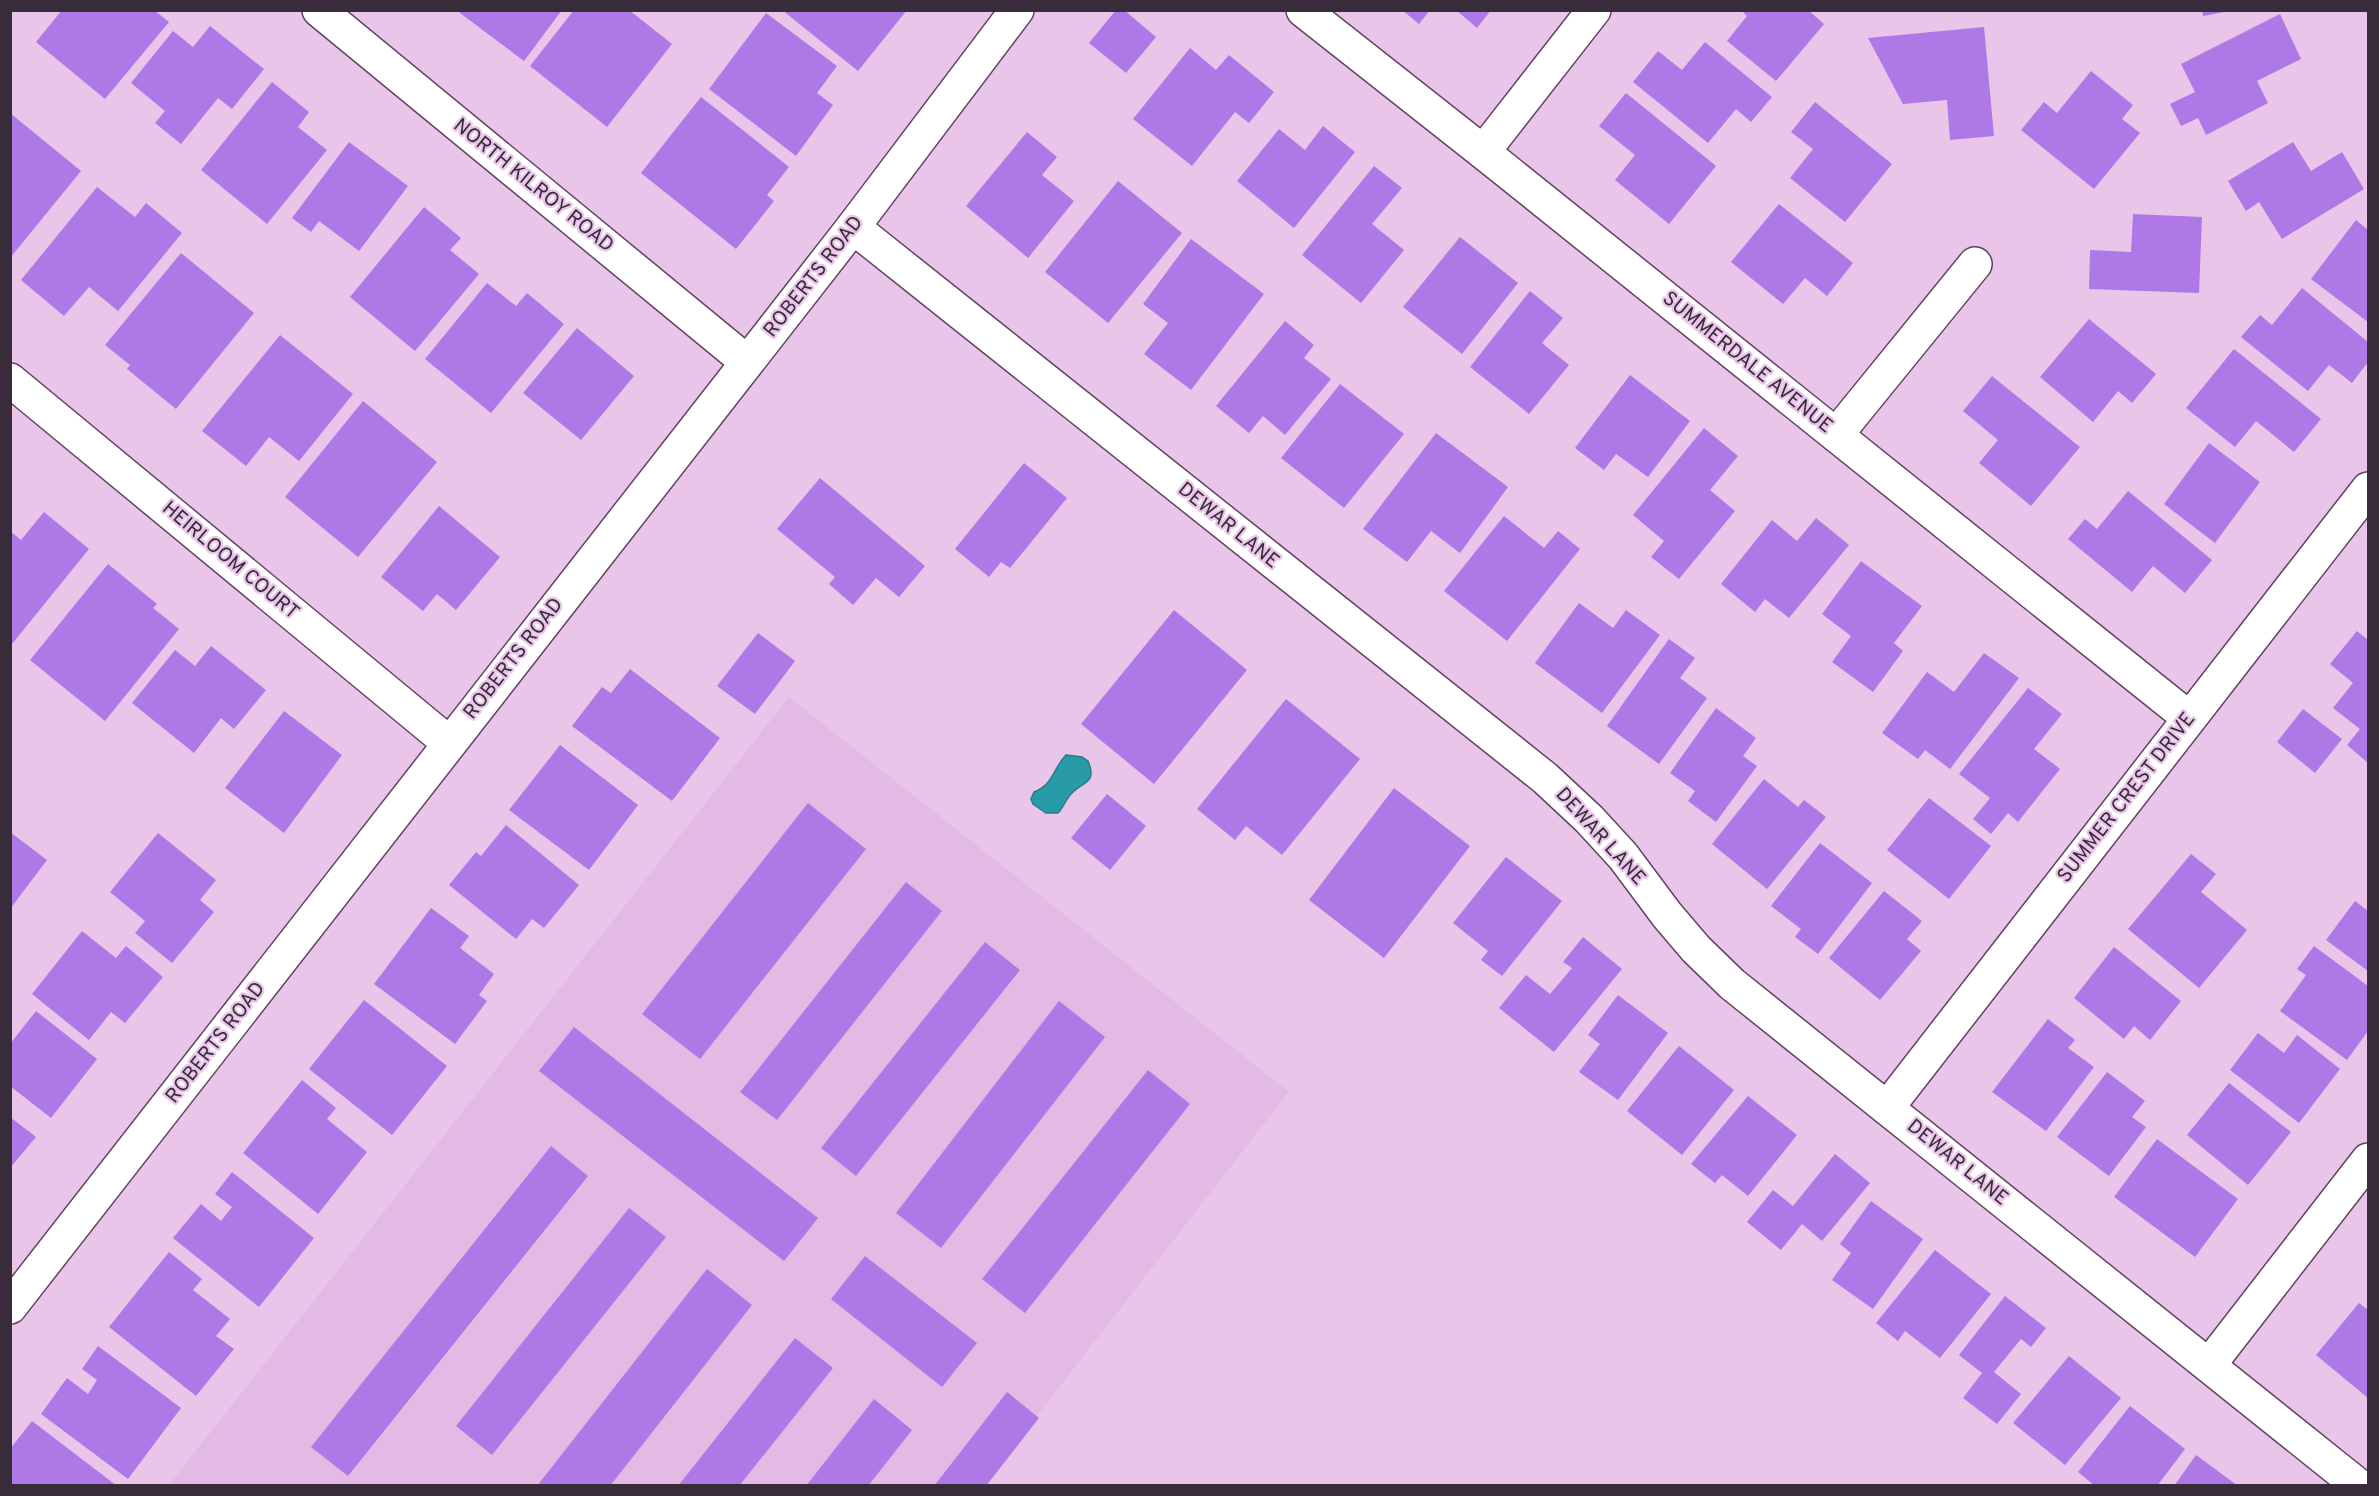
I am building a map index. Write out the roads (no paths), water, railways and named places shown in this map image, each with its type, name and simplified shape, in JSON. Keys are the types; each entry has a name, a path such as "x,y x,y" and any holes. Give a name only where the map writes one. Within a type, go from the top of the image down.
{"street":[{"name":"NORTH KILROY ROAD","path":"319,10 747,362"},
{"name":"ROBERTS ROAD","path":"10,1307 853,227 1017,10"},
{"name":"SUMMERDALE AVENUE","path":"1303,10 2189,718"},
{"path":"1483,152 1594,10"},
{"name":"DEWAR LANE","path":"853,227 1545,778 1589,819 1623,856 1667,915 1696,949 1725,977 2359,1485"},
{"path":"1836,435 1975,264"},
{"name":"HEIRLOOM COURT","path":"10,380 449,743"},
{"name":"SUMMER CREST DRIVE","path":"1887,1108 2368,489"},
{"path":"2209,1365 2368,1160"}]}
